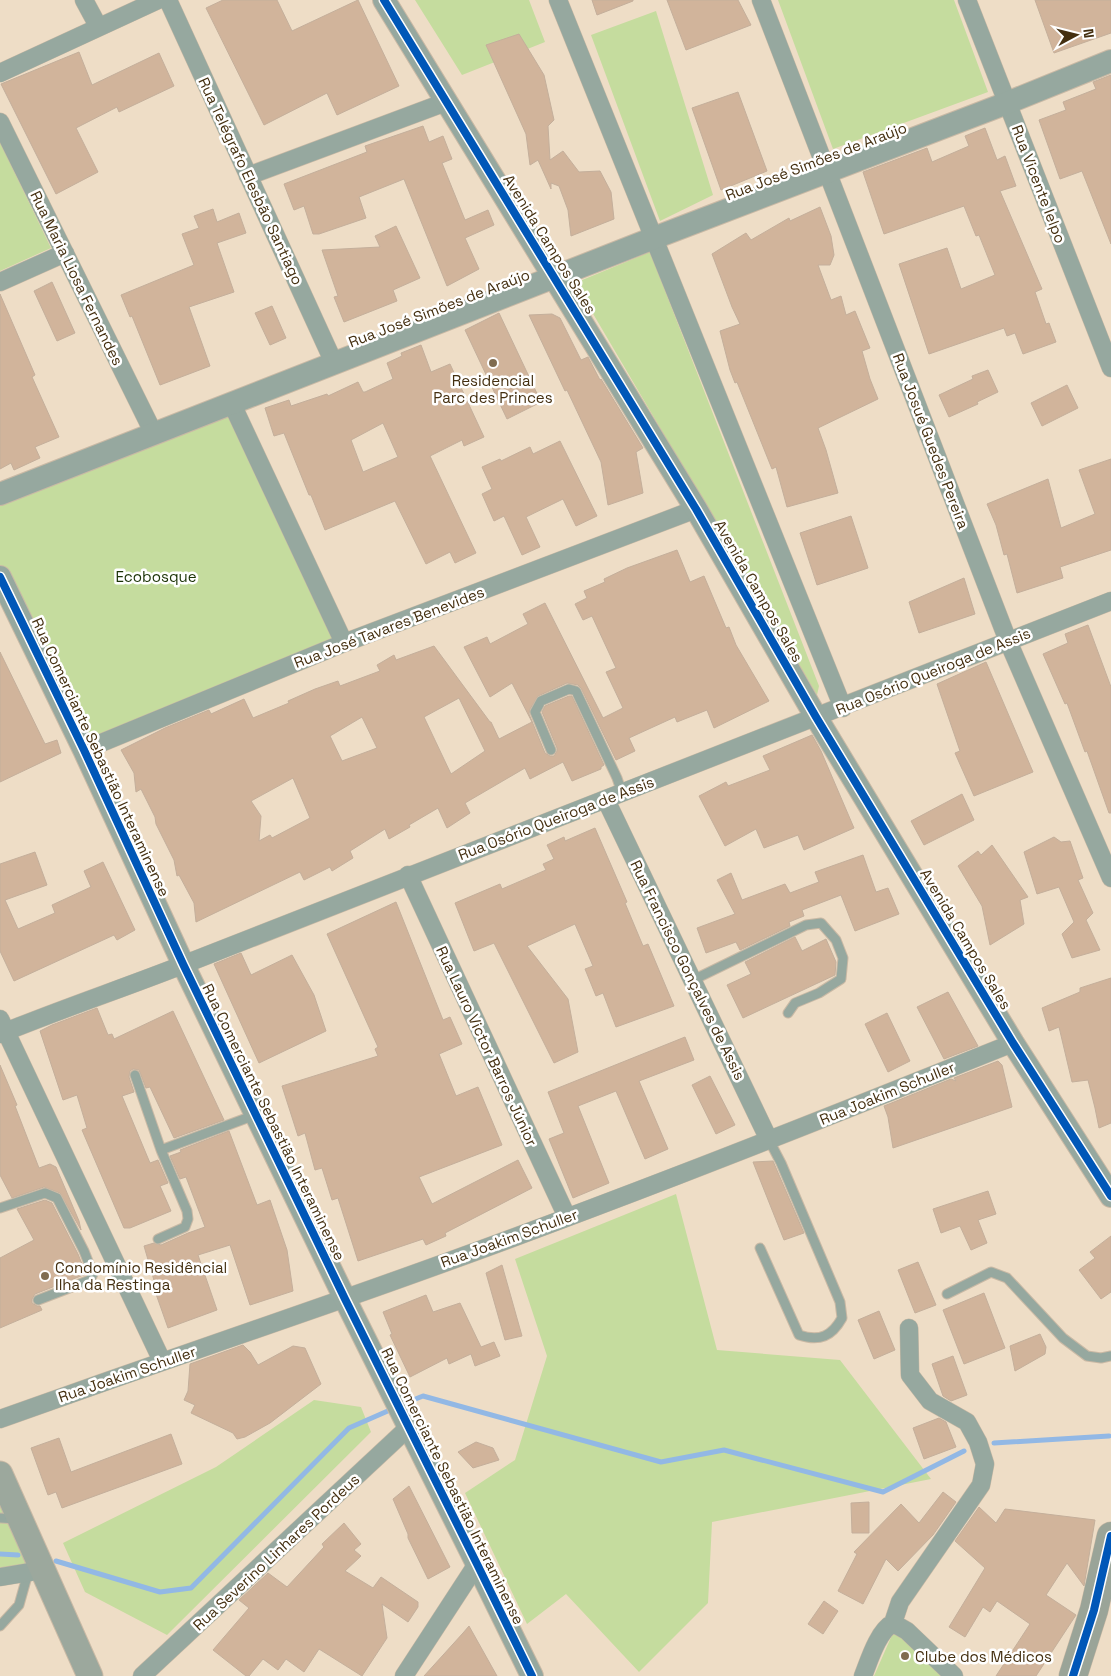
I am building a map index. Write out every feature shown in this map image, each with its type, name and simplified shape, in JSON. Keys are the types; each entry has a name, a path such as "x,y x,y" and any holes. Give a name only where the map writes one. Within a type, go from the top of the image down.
{"main road":[{"path":"0,1474 10,1519 35,1572 90,1676"},
{"path":"1073,1676 1094,1610 1111,1536"}],"street":[{"path":"84,0 98,26"},
{"path":"0,73 98,26 158,0"},
{"name":"Rua Telégrafo Elesbão Santiago","path":"168,0 334,363"},
{"name":"Avenida Campos Sales","path":"384,0 696,509 816,717 1012,1043 1111,1196"},
{"path":"558,0 843,708"},
{"name":"Rua Josué Guedes Pereira","path":"761,0 1008,641 1111,878"},
{"name":"Rua Vicente Ielpo","path":"967,0 1111,368"},
{"name":"Rua José Simões de Araújo","path":"0,494 1111,61"},
{"path":"248,176 446,102"},
{"name":"Rua Maria Liosa Fernandes","path":"0,122 154,434"},
{"path":"0,282 65,253"},
{"path":"232,404 344,643"},
{"name":"Rua José Tavares Benevides","path":"84,750 344,643 696,509"},
{"name":"Rua Comerciante Sebastião Interaminense","path":"0,577 344,1299 410,1427 532,1676"},
{"name":"Rua Osório Queiroga de Assis","path":"2,1028 183,964 408,875 843,708 1111,601"},
{"name":"Rua Francisco Gonçalves de Assis","path":"614,796 693,980 769,1140"},
{"name":"Rua Lauro Victor Barros Júnior","path":"408,875 567,1217"},
{"path":"2,1028 162,1361"},
{"name":"Rua Joakim Schuller","path":"0,1419 344,1299 567,1217 769,1140 1012,1043"},
{"path":"862,1676 882,1633 887,1626 893,1623 900,1602 981,1485 986,1464 978,1442 967,1422 930,1401 910,1375 909,1328"},
{"name":"Rua Severino Linhares Pordeus","path":"142,1676 410,1427"},
{"path":"404,1676 477,1564"},
{"path":"0,1577 35,1572"},
{"path":"893,1623 907,1631 954,1676"}],"lane":[{"path":"550,750 535,712 541,701 569,689 576,691 617,778 614,796"},
{"path":"693,980 806,925 821,923 836,940 843,958 841,979 819,993 795,1003 788,1013"},
{"path":"134,1075 188,1219 185,1227 158,1239"},
{"path":"161,1150 256,1115"},
{"path":"760,1248 799,1335 808,1338 826,1337 836,1329 842,1318 840,1302 781,1163 769,1140"},
{"path":"0,1208 45,1193 57,1198 84,1251 93,1274 90,1280 38,1300"},
{"path":"947,1294 991,1272 1007,1278 1063,1338 1087,1356 1101,1358 1111,1356"},
{"path":"0,1626 19,1604 35,1572"}],"green space":[{"path":"415,0 529,0 545,42 462,75"},
{"path":"778,0 954,0 988,92 833,149"},
{"path":"656,11 713,195 660,221 591,35"},
{"path":"0,142 51,248 0,271"},
{"path":"650,252 819,686 817,695 575,283"},
{"name":"Ecobosque","path":"232,404 344,643 84,750 0,577 0,494"},
{"path":"676,1194 717,1350 840,1360 931,1479 712,1522 708,1603 639,1672 566,1594 527,1624 465,1493 515,1460 547,1356 515,1259"},
{"path":"314,1400 361,1407 371,1432 167,1635 85,1592 63,1543 216,1467"},
{"path":"0,1482 43,1574 0,1581"},
{"name":"Clube dos Médicos","path":"897,1633 949,1676 874,1676 892,1635"}],"building":[{"path":"223,0 277,0 292,31 358,0 399,86 337,115 327,93 264,125 206,8"},
{"path":"592,0 633,0 633,1 597,15"},
{"path":"667,0 738,0 751,25 686,50"},
{"path":"1035,0 1111,0 1111,33 1054,53"},
{"path":"519,34 544,75 554,120 548,126 550,160 563,151 579,172 600,171 611,192 614,219 571,236 568,210 559,186 551,183 551,189 538,160 530,165 526,134 486,45"},
{"path":"79,52 92,85 159,53 174,86 119,112 117,107 76,128 98,172 56,194 1,84"},
{"path":"1111,75 1111,244 1082,171 1060,179 1039,120 1066,110 1063,102 1096,89 1093,82"},
{"path":"738,92 767,171 721,190 692,108"},
{"path":"423,126 429,142 443,136 452,159 442,163 465,220 488,210 494,225 465,238 479,269 447,286 404,179 359,197 366,218 319,234 313,234 304,206 294,210 284,184 367,152 365,146"},
{"path":"985,128 997,160 1005,156 1016,186 1000,191 1042,289 1035,292 1046,324 1049,323 1056,342 1023,354 1015,333 1007,336 1004,328 929,354 899,264 947,248 961,289 995,275 979,235 976,236 964,206 884,234 863,172 927,148 932,162 969,146 965,136"},
{"path":"820,207 831,236 834,255 830,265 818,265 831,300 841,296 846,315 855,311 870,348 862,351 878,399 818,428 838,493 787,507 776,467 772,469 737,382 735,383 730,370 720,331 740,324 712,254 746,233 751,240 789,218 790,221"},
{"path":"213,209 217,222 239,213 246,233 217,243 234,292 189,307 210,366 160,385 132,316 130,317 121,295 194,265 182,234 199,228 194,216"},
{"path":"396,226 420,278 393,290 397,301 344,322 334,297 338,296 322,250 380,247 375,236"},
{"path":"52,282 75,333 57,341 34,291"},
{"path":"0,294 35,375 32,377 59,437 35,447 40,458 14,470 11,463 0,469"},
{"path":"272,306 286,338 270,345 255,313"},
{"name":"Residencial Parc des Princes","path":"499,313 541,402 507,419 465,330"},
{"path":"552,314 560,318 581,360 588,357 600,380 643,448 636,452 643,493 608,505 601,462 529,315"},
{"path":"421,345 431,372 450,364 484,437 464,446 462,440 430,456 476,553 455,563 450,552 426,564 395,501 325,530 284,433 274,436 265,408 289,400 291,406 327,394 328,396 358,382 363,392 365,392 393,379 387,363 402,356 401,353","holes":["383,423 398,457 363,472 351,440"]},
{"path":"988,370 998,392 977,402 978,404 949,417 939,395 973,379 972,376"},
{"path":"1067,385 1078,408 1042,426 1031,403"},
{"path":"560,441 597,516 576,526 563,499 526,517 540,547 522,555 504,516 494,521 482,494 492,489 482,467 500,459 501,461 530,447 533,454"},
{"path":"1111,459 1111,550 1060,567 1063,578 1017,593 1007,554 1004,555 996,525 987,504 1048,479 1061,528 1095,514 1079,470"},
{"path":"851,516 868,568 817,585 800,533"},
{"path":"677,550 690,582 704,576 726,628 729,627 736,645 769,701 714,728 707,710 677,722 675,717 629,738 635,751 616,760 581,688 578,685 567,683 538,696 529,714 545,753 554,756 557,748 542,712 545,706 572,696 604,765 601,769 572,781 563,762 530,779 525,768 465,803 470,813 447,828 438,808 389,839 385,829 350,851 353,858 332,871 330,867 304,880 300,872 196,922 194,903 179,875 177,876 174,860 141,789 136,792 134,773 121,750 165,728 209,710 211,714 244,699 253,718 289,703 288,701 315,689 338,681 340,686 380,671 377,665 394,655 396,660 434,646 491,722 499,739 532,722 512,683 490,697 464,647 487,637 490,644 528,624 523,614 545,603 603,718 623,708 606,672 616,668 592,616 583,620 575,604 587,598 584,591 605,582 604,579 627,568","holes":["459,698 485,751 451,774 424,717","362,717 377,748 342,761 330,736","293,778 310,818 272,838 270,835 259,841 261,816 251,801"]},
{"path":"964,578 975,614 919,633 909,602"},
{"path":"1088,625 1111,687 1111,813 1109,813 1087,751 1085,752 1067,703 1065,704 1043,654 1068,643 1065,634"},
{"path":"0,652 45,744 57,740 61,753 0,782"},
{"path":"986,662 1033,772 974,796 955,753 960,751 937,684"},
{"path":"812,735 821,751 854,828 804,850 798,835 764,848 756,829 725,846 699,796 726,782 728,786 770,770 763,756"},
{"path":"962,794 974,820 924,845 911,821"},
{"path":"595,828 627,902 625,903 643,946 648,944 674,1006 616,1027 603,993 596,996 585,969 593,966 575,924 527,946 568,999 578,1052 554,1063 494,943 474,951 455,903 500,884 502,889 546,870 543,864 554,859 547,845 564,837 565,841"},
{"path":"1054,837 1061,842 1070,841 1083,878 1078,880 1093,913 1086,920 1100,950 1072,958 1062,934 1074,922 1059,887 1037,894 1024,852"},
{"path":"992,845 1028,897 1020,900 1024,924 990,945 982,906 958,866 978,851 981,855"},
{"path":"35,852 47,885 5,900 18,929 55,913 52,905 91,887 84,871 103,862 135,930 117,940 114,935 14,981 0,951 0,864"},
{"path":"863,855 876,892 888,888 899,914 855,931 841,895 802,910 804,916 789,922 790,926 740,950 736,942 706,953 697,928 735,914 717,880 731,873 742,900 785,884 790,893 819,882 815,872"},
{"path":"396,902 443,1020 450,1017 462,1044 439,1054 456,1096 478,1087 502,1145 419,1177 432,1204 518,1160 532,1188 445,1233 446,1236 426,1245 423,1239 358,1261 338,1198 332,1200 322,1168 315,1170 305,1133 298,1136 282,1086 378,1056 375,1049 378,1047 327,934"},
{"path":"795,937 802,951 826,939 836,962 835,975 743,1018 727,985 751,974 745,962"},
{"path":"241,953 251,975 292,955 314,995 326,1031 259,1063 214,964"},
{"path":"1111,978 1111,1123 1099,1128 1088,1080 1072,1082 1059,1027 1049,1031 1042,1008 1080,992 1080,988"},
{"path":"948,992 978,1046 944,1059 917,1007"},
{"path":"97,1008 108,1035 112,1034 114,1039 173,1011 224,1120 174,1138 150,1087 146,1088 139,1070 133,1069 130,1071 129,1077 134,1092 122,1096 150,1163 158,1160 168,1183 160,1186 171,1211 130,1228 124,1228 82,1130 87,1128 77,1095 63,1100 40,1031"},
{"path":"887,1013 910,1061 888,1072 865,1024"},
{"path":"685,1037 694,1060 639,1081 668,1149 645,1159 616,1091 578,1106 609,1183 573,1198 549,1139 564,1133 548,1092"},
{"path":"998,1061 1002,1065 1012,1107 893,1148 888,1117 884,1106 951,1079 956,1081 954,1078"},
{"path":"0,1065 17,1105 15,1106 39,1168 50,1164 56,1167 81,1230 60,1193 44,1187 12,1198 0,1175"},
{"path":"710,1076 735,1125 716,1134 692,1085"},
{"path":"229,1131 257,1205 270,1200 287,1250 293,1291 250,1305 230,1245 198,1255 217,1310 168,1328 156,1294 158,1294 144,1246 154,1243 161,1245 205,1227 186,1177 180,1179 170,1156 181,1152 180,1150"},
{"path":"773,1161 804,1233 784,1240 753,1162"},
{"path":"988,1191 996,1214 978,1220 987,1243 971,1250 960,1226 941,1233 933,1209"},
{"name":"Condomínio Residêncial Ilha da Restinga","path":"45,1200 52,1203 86,1274 35,1294 32,1303 40,1306 42,1310 0,1328 0,1258 34,1240 17,1209"},
{"path":"1111,1236 1111,1292 1101,1299 1079,1270 1095,1258 1090,1252"},
{"path":"918,1262 936,1305 915,1313 898,1270"},
{"path":"502,1265 522,1336 505,1340 486,1273"},
{"path":"984,1293 1005,1348 964,1364 943,1310"},
{"path":"426,1295 433,1312 460,1303 481,1347 494,1342 500,1356 475,1366 471,1354 449,1364 447,1358 410,1377 390,1335 392,1334 383,1312"},
{"path":"879,1311 895,1350 874,1359 858,1320"},
{"path":"1040,1334 1046,1347 1045,1354 1015,1371 1010,1346"},
{"path":"243,1345 258,1365 293,1346 305,1348 321,1384 270,1423 245,1437 237,1439 233,1433 191,1413 195,1405 184,1400 188,1391 190,1364"},
{"path":"953,1356 967,1395 951,1401 943,1396 932,1364"},
{"path":"939,1418 946,1422 956,1447 924,1459 913,1428"},
{"path":"171,1434 182,1464 62,1508 56,1492 48,1495 31,1448 59,1438 71,1472"},
{"path":"476,1442 493,1448 499,1460 473,1468 458,1452"},
{"path":"409,1486 450,1567 428,1579 408,1538 393,1499"},
{"path":"943,1492 956,1502 933,1535 898,1571 886,1559 863,1604 838,1591 857,1554 854,1552 901,1504 919,1523"},
{"path":"869,1502 869,1533 852,1533 851,1503"},
{"path":"979,1507 996,1523 1005,1509 1095,1520 1084,1586 1067,1563 1046,1595 1076,1615 1036,1676 996,1676 1030,1624 997,1601 990,1612 983,1607 965,1637 949,1627 985,1568 955,1541"},
{"path":"344,1523 361,1544 354,1550 361,1556 345,1571 373,1588 381,1577 418,1602 418,1607 408,1622 382,1604 387,1638 362,1676 319,1649 304,1672 286,1659 278,1670 263,1659 249,1676 246,1676 213,1650 249,1608 239,1600 268,1573 287,1587 324,1547 322,1544"},
{"path":"824,1601 838,1611 823,1634 808,1624"},
{"path":"469,1626 497,1676 424,1676 463,1633"}],"waterway":[{"path":"408,1402 423,1396 661,1462 724,1450 883,1492 964,1451"},
{"path":"56,1561 160,1592 191,1588 349,1428 390,1410"},
{"path":"994,1443 1109,1436"},
{"path":"0,1554 18,1555"}],"cycle path":[{"path":"384,0 696,509 816,717 1013,1043 1111,1196"},
{"path":"0,577 84,750 183,964 345,1299 532,1676"},
{"path":"1073,1676 1094,1610 1111,1536"}],"place":[{"name":"Residencial Parc des Princes","path":"493,363"},
{"name":"Condomínio Residêncial Ilha da Restinga","path":"45,1276"},
{"name":"Clube dos Médicos","path":"905,1656"}]}
